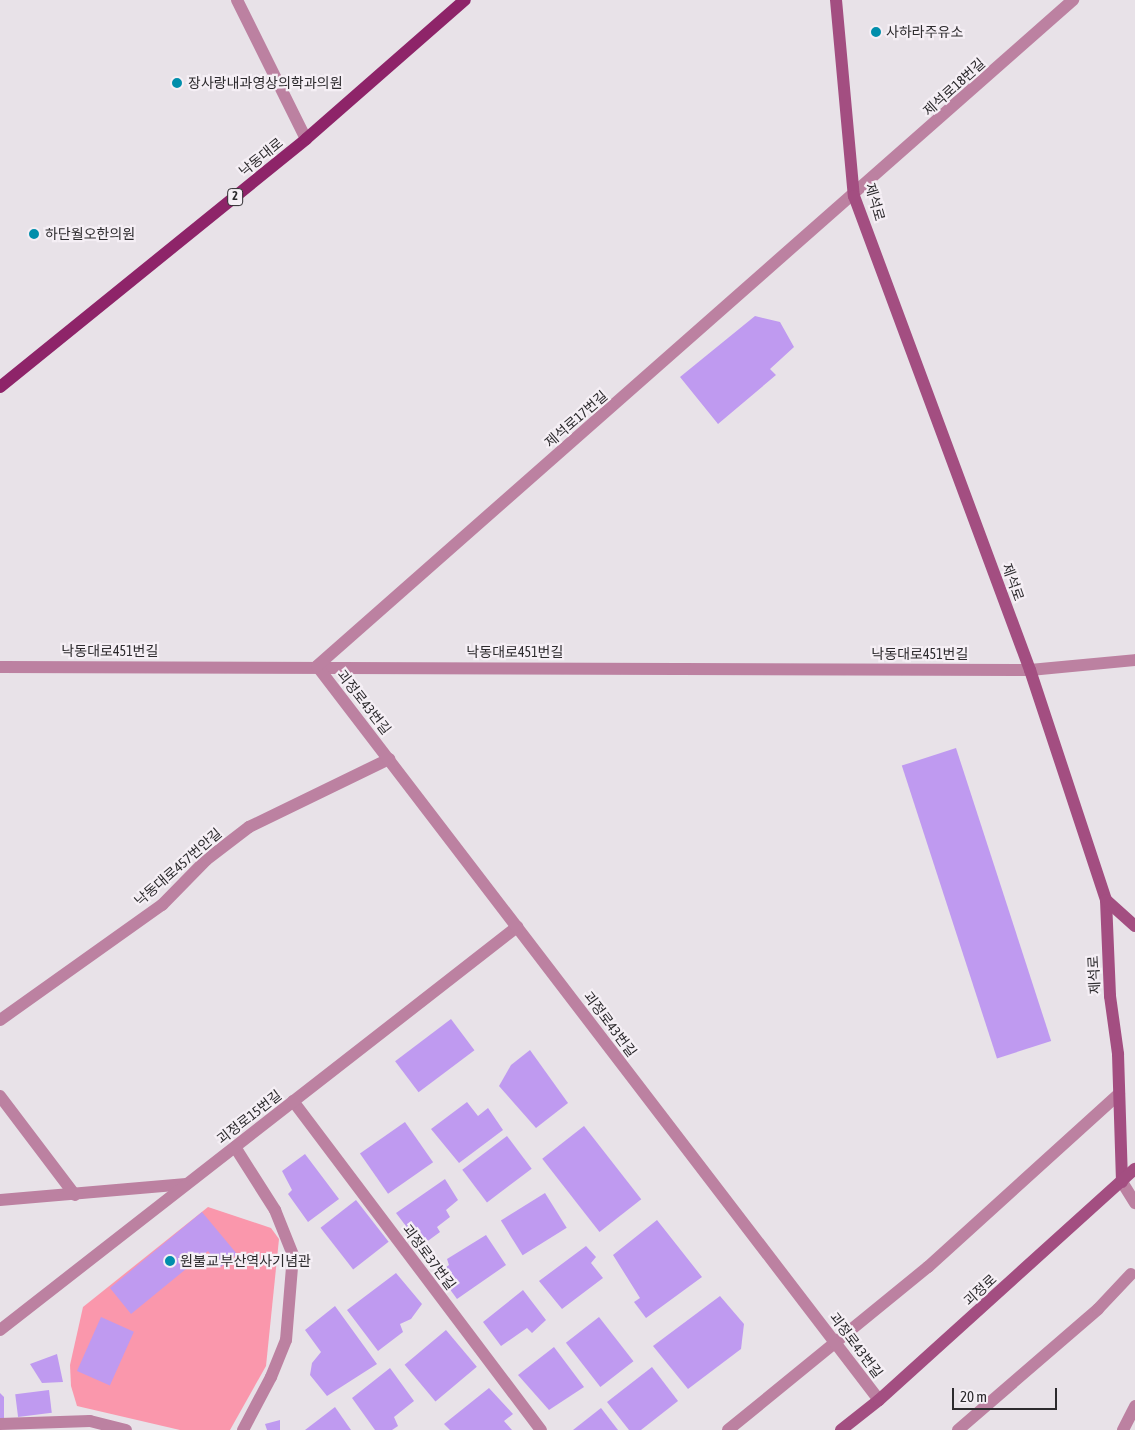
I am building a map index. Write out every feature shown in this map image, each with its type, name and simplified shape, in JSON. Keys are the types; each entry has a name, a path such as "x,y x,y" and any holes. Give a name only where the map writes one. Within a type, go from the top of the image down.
{"main road":[{"name":"낙동대로","path":"0,387 306,139 465,0"},
{"name":"제석로","path":"836,0 854,196 1030,670 1106,900 1119,1094 1122,1182"},
{"path":"1106,900 1135,926"},
{"name":"괴정로","path":"841,1430 879,1400 1135,1169"}],"street":[{"path":"237,0 306,139"},
{"name":"제석로18번길","path":"854,196 1073,0"},
{"name":"제석로17번길","path":"317,666 854,196"},
{"name":"낙동대로451번길","path":"0,667 317,666 1030,670 1135,660"},
{"name":"괴정로43번길","path":"317,666 879,1400"},
{"name":"낙동대로457번안길","path":"0,1020 162,905 206,860 249,827 389,759"},
{"name":"괴정로15번길","path":"0,1330 516,927"},
{"path":"728,1430 928,1267 1119,1094"},
{"path":"0,1096 75,1195"},
{"name":"괴정로37번길","path":"292,1102 542,1430"},
{"path":"235,1147 275,1210 293,1255 286,1340 271,1377 243,1430"},
{"path":"1122,1182 1135,1203"},
{"path":"0,1200 186,1184"},
{"path":"958,1430 1098,1309 1131,1274"},
{"path":"1123,1430 1135,1406"},
{"path":"0,1424 90,1421 126,1430"}],"shaded area":[{"path":"208,1207 271,1228 279,1239 266,1366 230,1430 180,1430 77,1406 71,1386 70,1365 83,1307"}],"building":[{"path":"755,316 780,322 794,347 770,369 776,375 718,424 680,377"},
{"path":"956,748 1051,1041 997,1059 902,766"},
{"path":"451,1019 474,1050 419,1092 395,1061"},
{"path":"530,1050 568,1103 536,1128 499,1086 511,1065"},
{"path":"467,1102 478,1116 488,1108 503,1130 459,1163 431,1129"},
{"path":"405,1122 433,1162 388,1194 360,1154"},
{"path":"584,1126 641,1199 599,1232 542,1159"},
{"path":"507,1136 532,1169 487,1202 462,1170"},
{"path":"305,1154 339,1199 308,1222 288,1194 292,1190 282,1171"},
{"path":"445,1179 458,1200 446,1210 450,1217 437,1227 440,1232 421,1246 396,1213"},
{"path":"545,1193 567,1228 523,1255 501,1221"},
{"path":"356,1200 389,1242 353,1269 321,1228"},
{"name":"원불교 부산역사기념관","path":"202,1212 237,1254 221,1267 208,1251 131,1314 110,1288"},
{"path":"657,1220 702,1277 646,1318 634,1302 640,1298 613,1255"},
{"path":"486,1235 506,1265 457,1299 438,1273 449,1265 447,1259"},
{"path":"586,1246 596,1257 591,1263 603,1278 562,1309 539,1281"},
{"path":"396,1273 422,1304 411,1319 400,1324 403,1332 378,1351 347,1310"},
{"path":"523,1290 546,1320 532,1333 527,1328 501,1346 483,1322"},
{"path":"720,1296 744,1324 741,1349 688,1389 653,1346"},
{"path":"335,1306 377,1364 327,1396 310,1375 312,1363 321,1352 305,1330"},
{"path":"101,1317 134,1332 110,1386 77,1371"},
{"path":"599,1317 633,1361 600,1387 566,1343"},
{"path":"446,1330 477,1367 435,1401 405,1365"},
{"path":"554,1347 584,1387 549,1410 518,1375"},
{"path":"57,1354 63,1382 42,1383 30,1364"},
{"path":"652,1367 678,1401 641,1430 629,1430 607,1402"},
{"path":"390,1368 414,1401 394,1417 398,1426 392,1430 375,1430 352,1398"},
{"path":"489,1388 513,1414 504,1421 512,1430 450,1430 444,1424"},
{"path":"49,1390 52,1413 18,1417 15,1394"},
{"path":"0,1393 4,1397 4,1419 0,1420"},
{"path":"335,1407 351,1430 305,1430"},
{"path":"601,1408 618,1430 573,1430"},
{"path":"280,1420 280,1430 267,1430 265,1424"}],"place":[{"name":"사하라주유소","path":"876,32"},
{"name":"장사랑내과영상의학과의원","path":"177,83"},
{"name":"하단월오한의원","path":"34,234"},
{"name":"원불교 부산역사기념관","path":"170,1261"}]}
